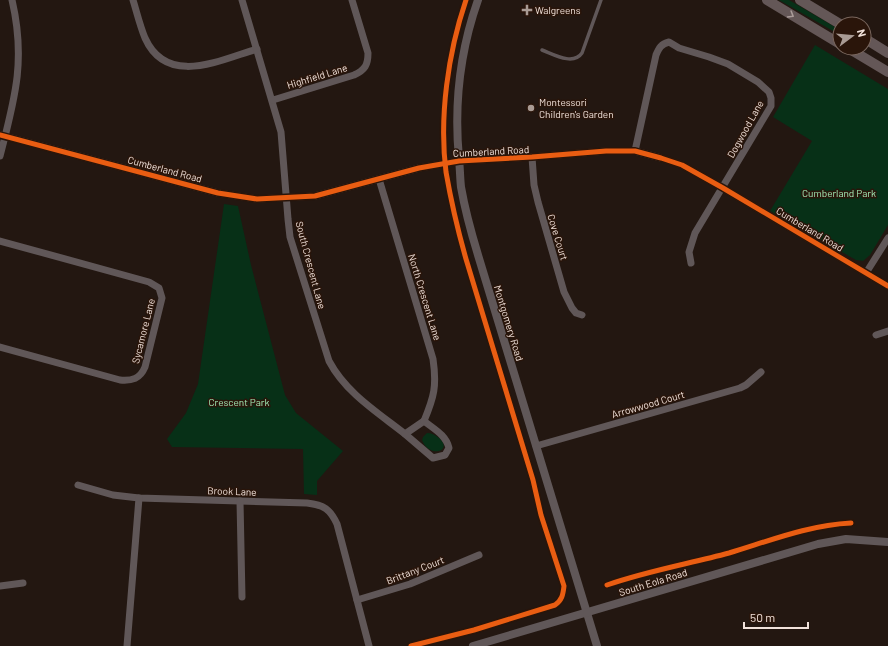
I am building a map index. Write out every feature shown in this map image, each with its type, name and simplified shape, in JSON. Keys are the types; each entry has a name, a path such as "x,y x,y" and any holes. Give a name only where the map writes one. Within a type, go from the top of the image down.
{"main road":[{"path":"767,0 832,39"},
{"path":"800,0 832,19"},
{"path":"872,43 888,52"},
{"path":"861,56 888,72"}],"street":[{"path":"0,156 3,135 14,103 19,61 18,37 12,0"},
{"path":"133,0 145,39 154,51 166,62 180,66 198,67 257,49"},
{"name":"South Crescent Lane","path":"242,0 273,100 281,132 290,237 329,361 338,377 355,394 433,458 445,455 449,448 447,441 442,435 424,421"},
{"name":"Highfield Lane","path":"273,100 354,75 366,68 368,53 352,0"},
{"name":"Montgomery Road","path":"478,0 470,26 459,87 457,126 461,185 469,224 597,646"},
{"name":"Dogwood Lane","path":"635,151 656,56 660,47 664,43 669,42 679,48 728,64 758,82 769,92 771,106 723,188"},
{"name":"Cumberland Road","path":"3,135 218,193 257,199 286,198 322,194 419,168 459,161 606,151 635,151 682,165 888,286"},
{"name":"Cove Court","path":"532,157 534,185 538,202 564,292 572,308 576,313 582,316"},
{"name":"North Crescent Lane","path":"379,179 433,359 435,371 435,391 424,421"},
{"path":"691,263 689,252 695,233 723,188"},
{"path":"866,273 888,238"},
{"name":"Sycamore Lane","path":"0,241 149,282 158,288 162,298 145,367 142,374 138,378 132,380 120,380 0,347"},
{"path":"876,335 888,331"},
{"name":"Arrowwood Court","path":"536,446 740,388 746,385 761,372"},
{"path":"405,434 424,421"},
{"name":"Brook Lane","path":"78,485 113,495 139,498 317,504 324,507 329,510 337,524 369,646"},
{"path":"127,646 139,498"},
{"path":"240,502 242,597"},
{"name":"South Eola Road","path":"475,646 497,643 587,612 818,544 846,539 888,542"},
{"name":"Brittany Court","path":"357,600 410,584 479,555"},
{"path":"0,586 23,583"}],"lane":[{"path":"542,50 572,59 580,57 601,0"}],"green space":[{"path":"779,0 789,0 832,25 832,30"},
{"name":"Cumberland Park","path":"815,45 888,89 888,225 870,255 863,261 856,260 770,211 812,141 773,117"},
{"name":"Crescent Park","path":"224,204 238,206 251,265 285,395 296,413 343,451 317,481 317,495 304,494 303,449 172,447 167,439 186,413 198,384"},
{"path":"427,433 433,434 439,438 444,446 442,449 439,451 434,451 425,446 422,440"}],"cycle path":[{"path":"411,646 474,630 555,605 562,597 564,586 541,515 533,480 466,259 446,172 444,129 447,85 454,42 466,0"},
{"path":"0,135 218,193 257,199 315,196 419,168 459,161 606,151 635,151 682,165 888,286"},
{"path":"607,585 729,553 804,530 835,524 851,523"}],"place":[{"name":"Walgreens","path":"527,10"},
{"name":"Montessori Children's Garden","path":"531,108"}]}
